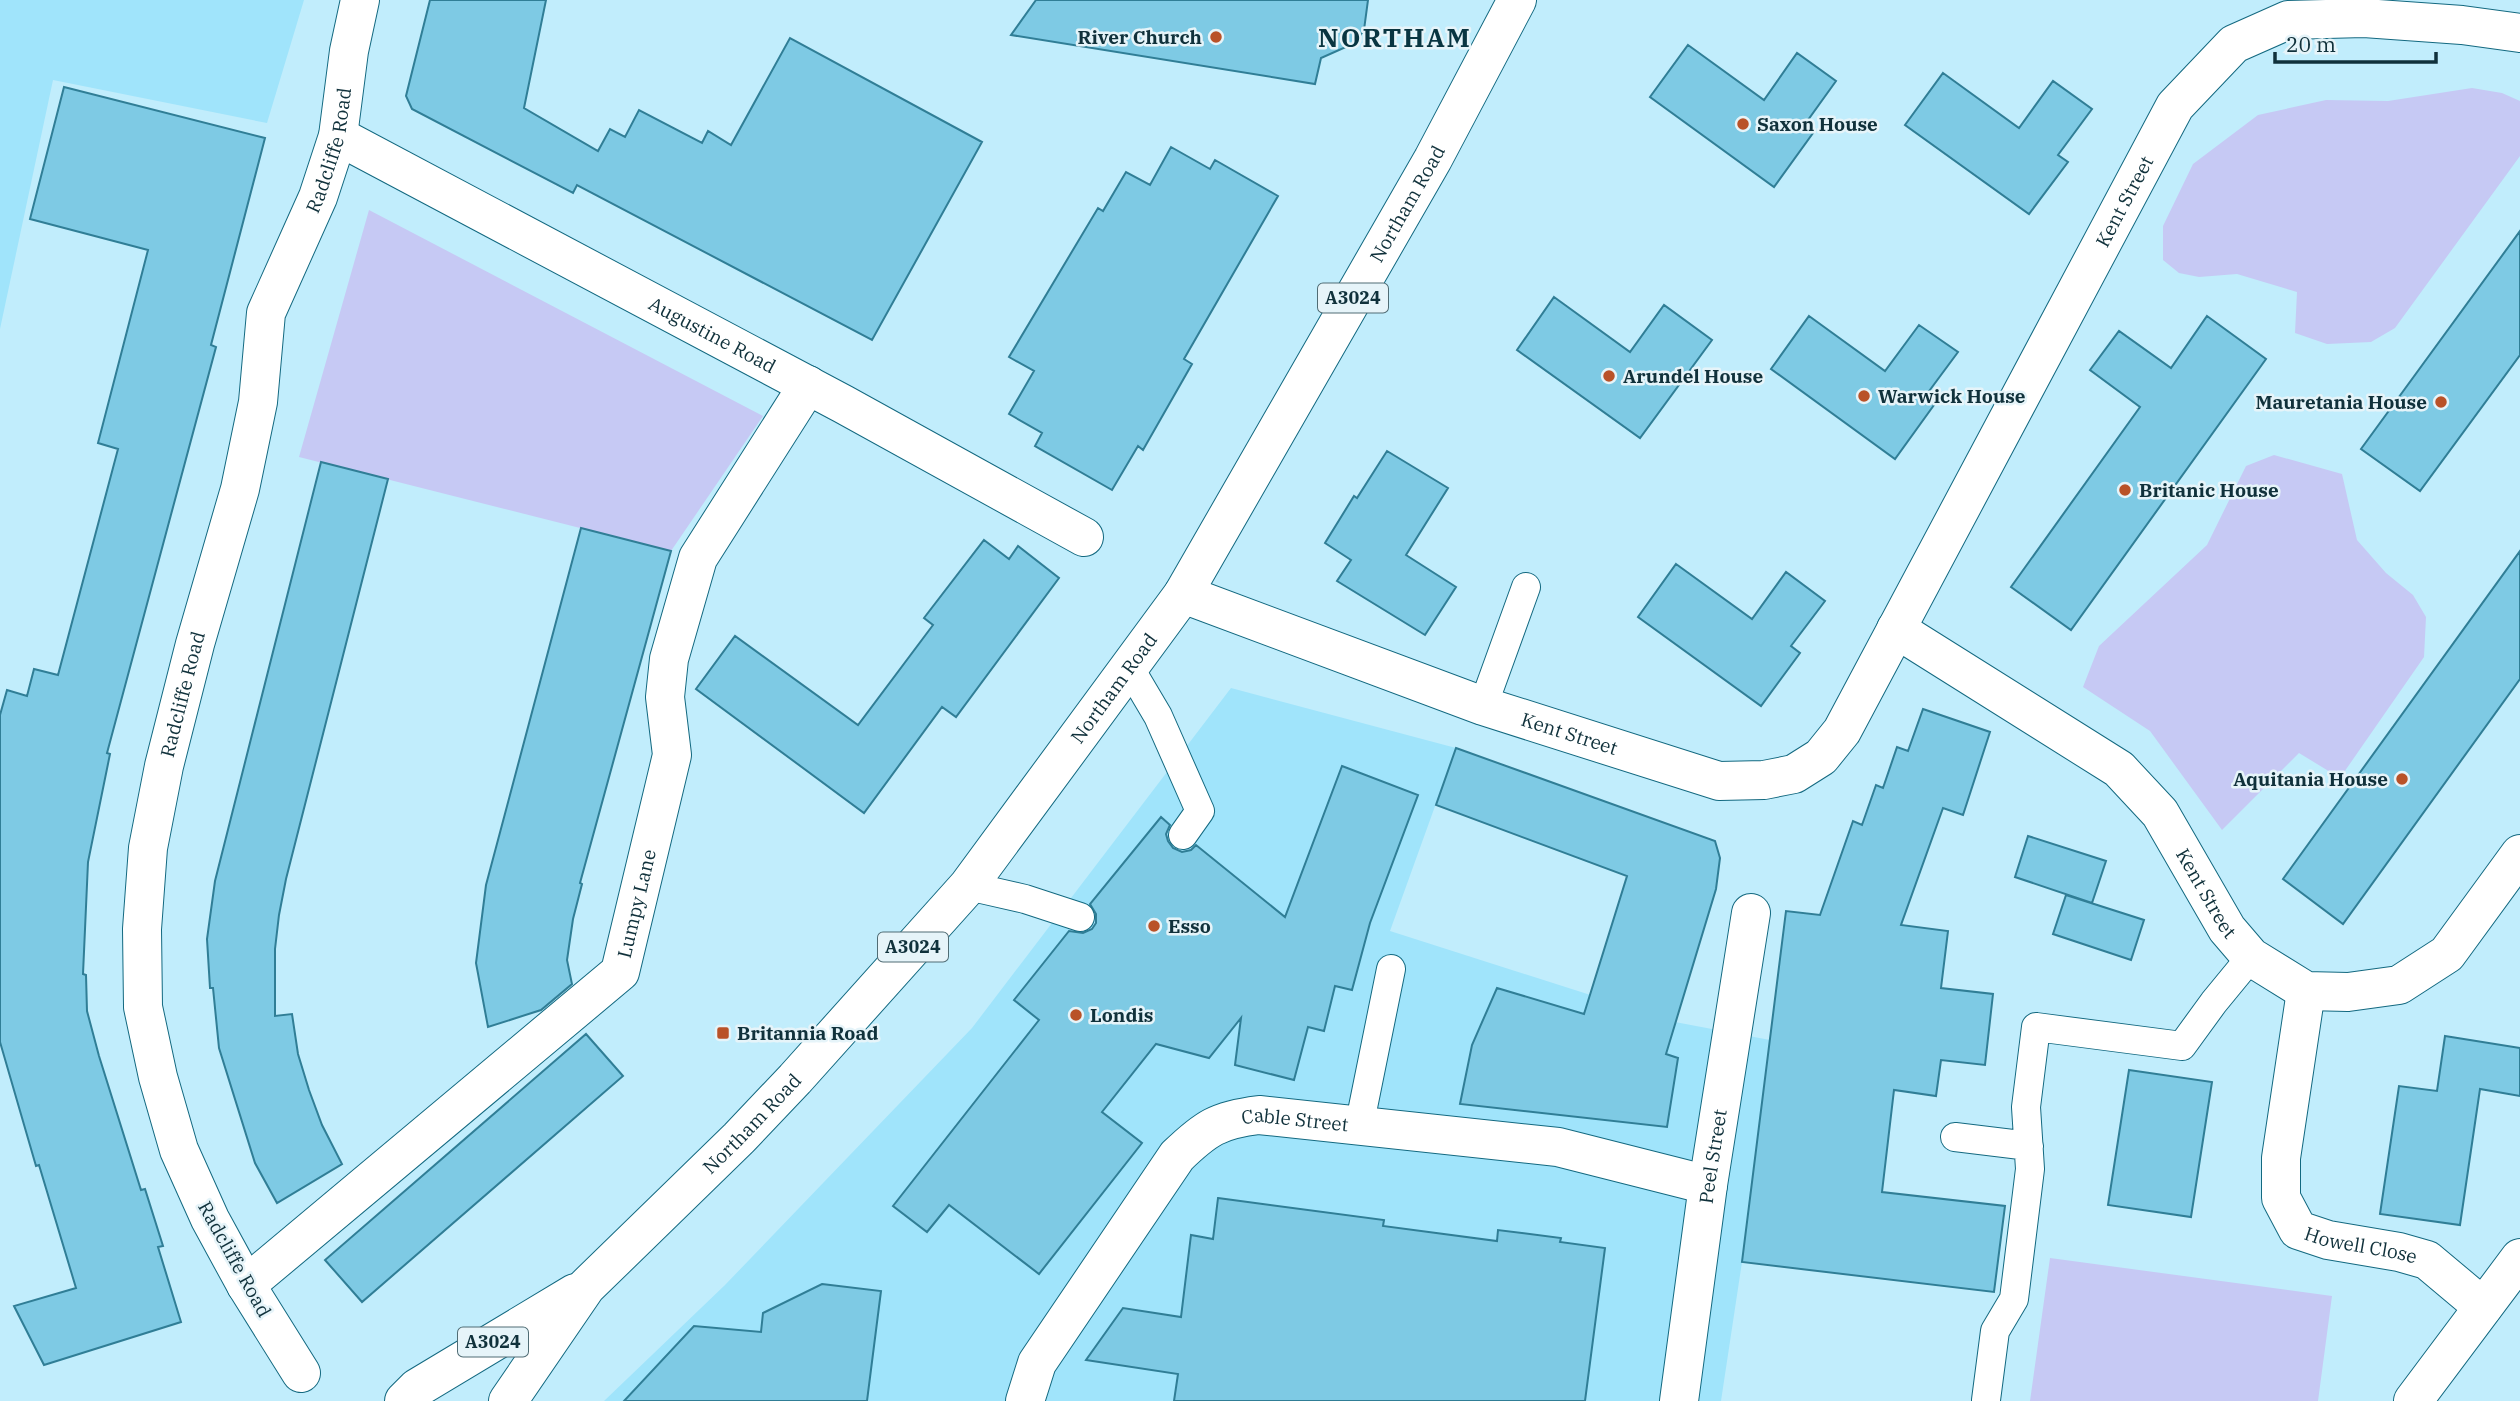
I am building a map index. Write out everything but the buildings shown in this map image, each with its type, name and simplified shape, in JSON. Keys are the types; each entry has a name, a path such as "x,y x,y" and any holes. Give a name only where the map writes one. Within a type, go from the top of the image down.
{"street":[{"name":"Radcliffe Road","path":"301,1373 209,1219 179,1150 158,1077 143,1007 142,929 148,848 164,766 195,644 240,489 258,402 266,313 318,197 338,136 349,51 360,0"},
{"name":"Northam Road","path":"508,1401 586,1287 767,1109 968,886 1183,594 1433,159 1517,0"},
{"name":"Kent Street","path":"1183,594 1483,706 1719,781 1764,780 1794,774 1821,757 1842,731 2175,106 2234,44 2288,20 2364,18 2462,25 2520,33"},
{"name":"Augustine Road","path":"338,136 808,385 1084,537"},
{"name":"Lumpy Lane","path":"246,1285 620,972 672,755 665,697 669,659 698,558 808,385"},
{"name":"Kent Street","path":"1896,629 2119,769 2160,813 2227,929 2251,957 2306,991"},
{"path":"2306,991 2348,992 2399,985 2447,954 2520,854"},
{"name":"Peel Street","path":"1679,1401 1707,1185 1751,913"},
{"name":"Howell Close","path":"2306,991 2281,1158 2281,1198 2298,1230 2318,1237 2427,1260 2483,1307"},
{"name":"Cable Street","path":"1025,1401 1037,1363 1177,1156 1198,1136 1228,1119 1259,1115 1558,1147 1707,1185"},
{"path":"2413,1401 2520,1258"},
{"name":"Northam Road","path":"404,1401 417,1388 586,1287"}],"lane":[{"path":"1483,706 1526,587"},
{"path":"1129,667 1158,716 1200,811 1183,835"},
{"path":"968,886 1025,899 1080,917"},
{"path":"1986,1400 1995,1331 2014,1299 2030,1169 2026,1107 2036,1027 2182,1046 2251,957"},
{"path":"1359,1127 1391,968"},
{"path":"1955,1137 2029,1146"}],"shaded area":[{"path":"0,0 304,0 267,123 53,80 0,329"},
{"path":"2472,88 2502,93 2520,101 2520,156 2395,328 2371,342 2327,344 2295,333 2297,292 2237,274 2199,277 2179,273 2163,260 2163,226 2193,164 2258,115 2326,100 2388,101"},
{"path":"369,210 763,416 671,551 299,457"},
{"path":"2274,455 2342,474 2357,540 2386,573 2413,595 2426,617 2424,657 2340,778 2299,753 2222,830 2150,731 2083,687 2099,646 2207,545 2246,466"},
{"path":"1231,688 1456,748 1390,931 1675,1022 1770,1040 1742,1262 1721,1401 604,1401 725,1285 972,1028"},
{"path":"2050,1258 2332,1296 2318,1401 2030,1401"}],"place":[{"name":"River Church","path":"1216,37"},
{"name":"Saxon House","path":"1743,124"},
{"name":"Arundel House","path":"1609,376"},
{"name":"Warwick House","path":"1864,396"},
{"name":"Mauretania House","path":"2441,402"},
{"name":"Britanic House","path":"2125,490"},
{"name":"Aquitania House","path":"2402,779"},
{"name":"Esso","path":"1154,926"},
{"name":"Londis","path":"1076,1015"},
{"name":"Britannia Road","path":"723,1033"}],"district":[{"name":"NORTHAM","path":"1395,38"}]}
